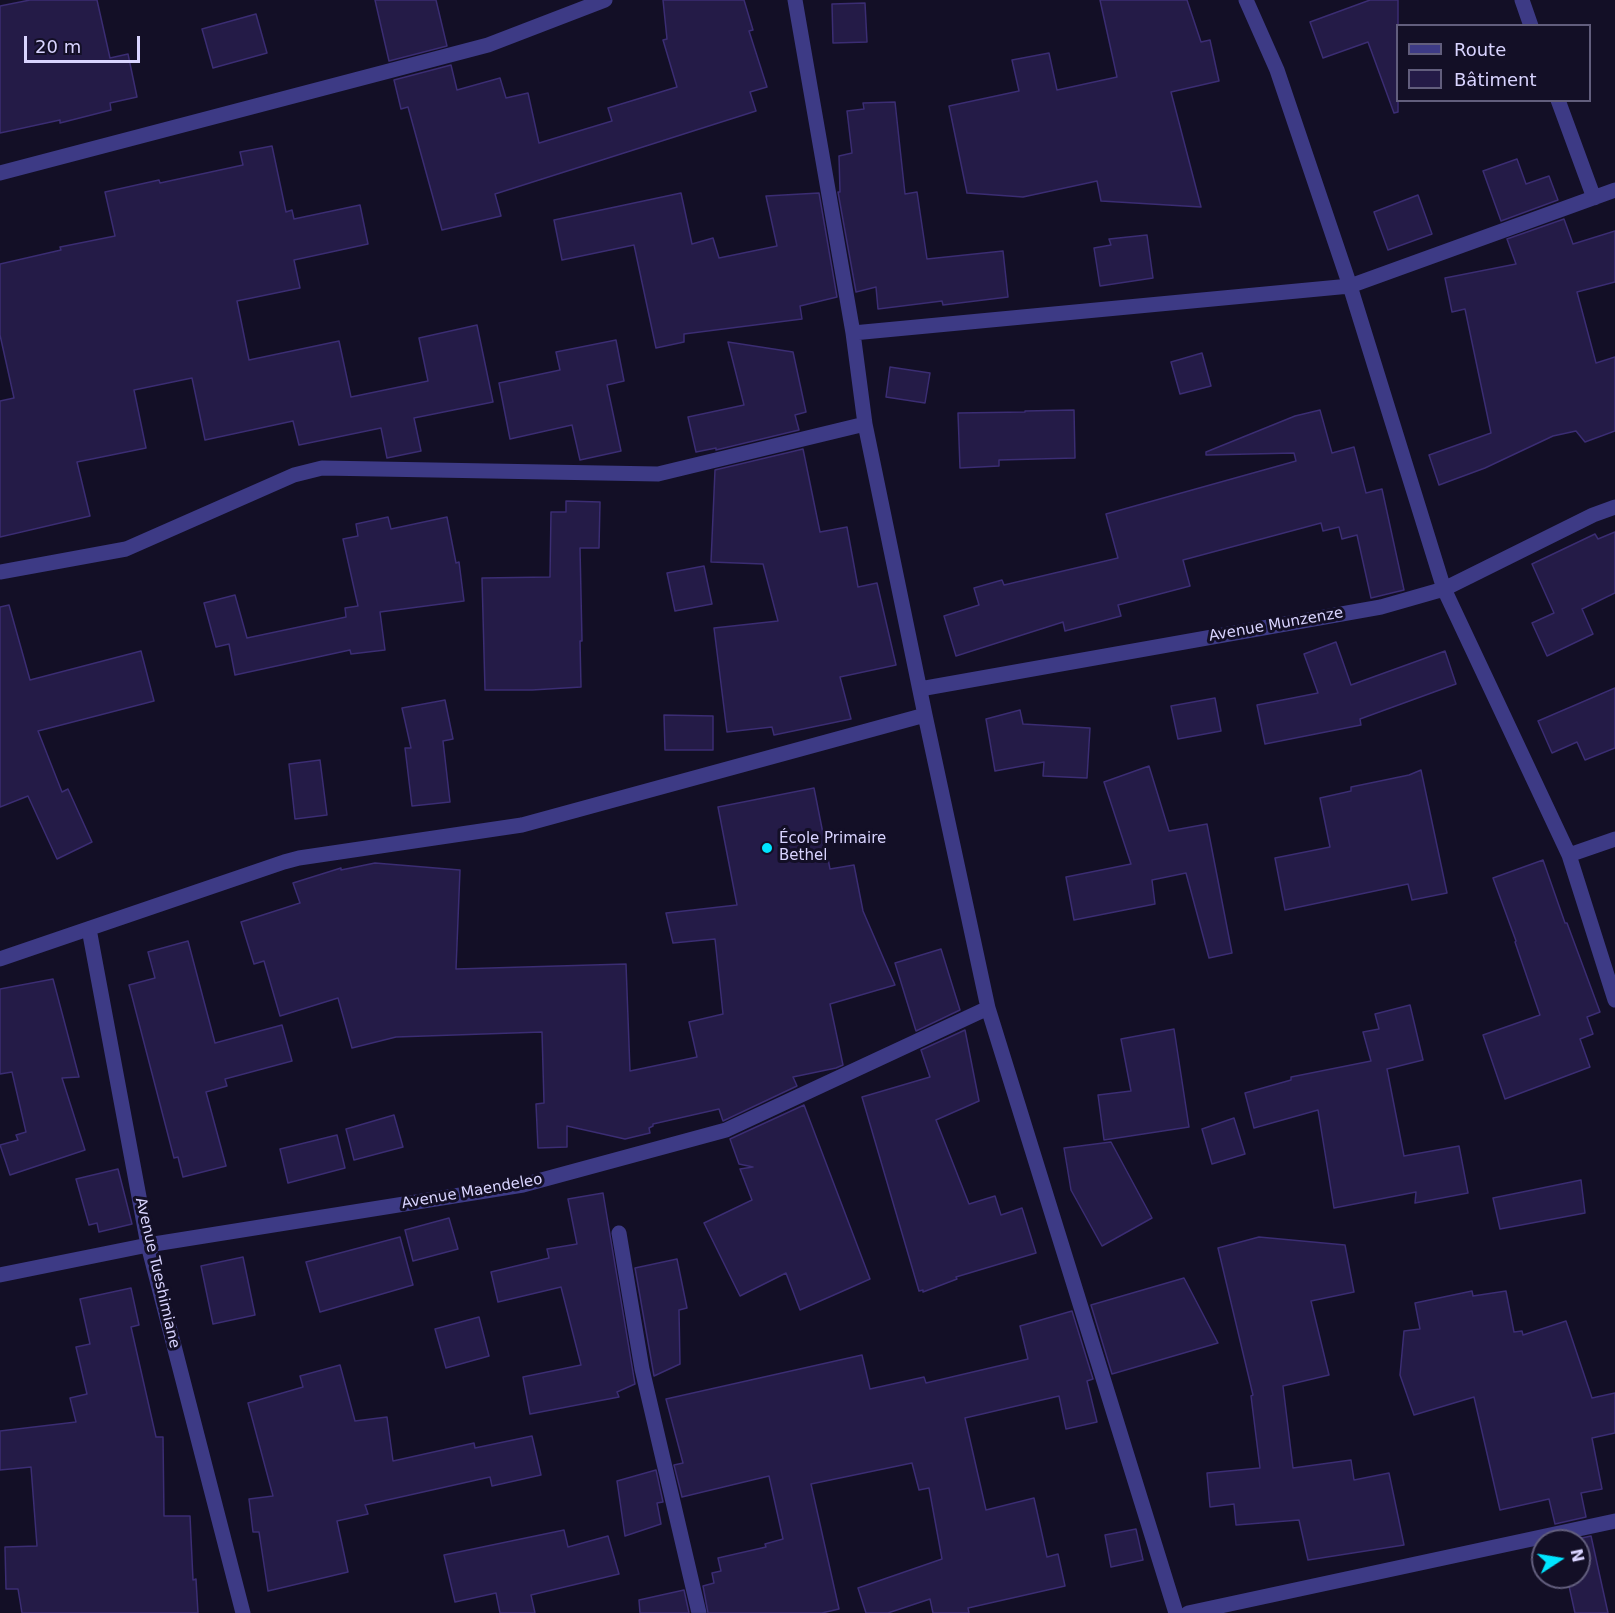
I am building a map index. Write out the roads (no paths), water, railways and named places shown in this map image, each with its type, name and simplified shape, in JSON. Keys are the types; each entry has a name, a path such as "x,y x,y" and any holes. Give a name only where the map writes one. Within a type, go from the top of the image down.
{"street":[{"path":"0,173 488,45 605,0"},
{"path":"795,0 853,333 865,424 988,1008 1176,1613"},
{"path":"1246,0 1277,70 1350,286 1444,589 1569,855 1615,1000"},
{"path":"1522,0 1530,24"},
{"path":"1559,102 1594,198"},
{"path":"853,333 1350,286 1615,190"},
{"path":"0,572 126,549 294,475 322,468 658,474 865,424"},
{"name":"Avenue Munzenze","path":"920,689 1372,608 1444,589 1593,515 1615,507"},
{"path":"0,959 299,858 522,825 925,715"},
{"path":"1569,855 1615,838"},
{"name":"Avenue Tueshimiane","path":"89,929 148,1245 243,1613"},
{"name":"Avenue Maendeleo","path":"0,1275 148,1245 523,1185 726,1130 988,1008"},
{"path":"619,1233 642,1369 699,1613"},
{"path":"1188,1613 1615,1521"}],"place":[{"name":"École Primaire Bethel","path":"767,848"}]}
